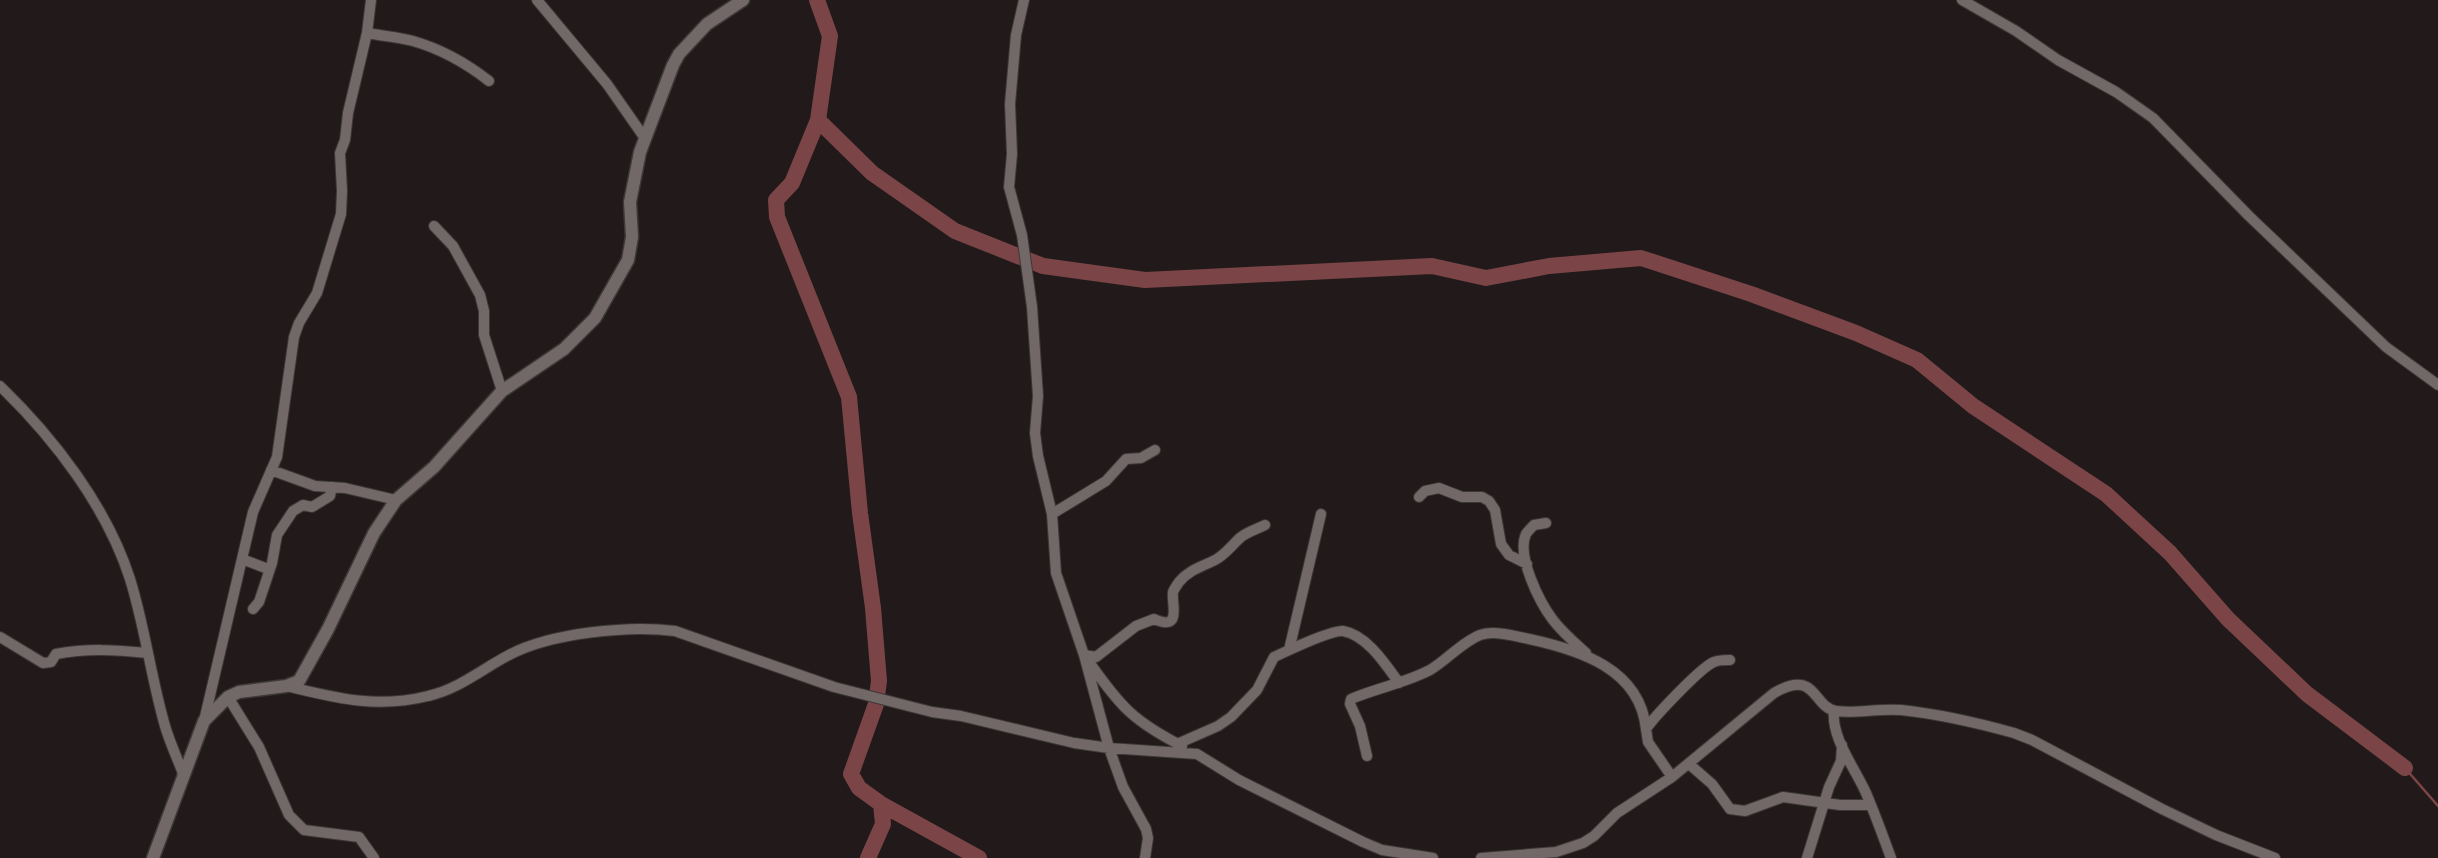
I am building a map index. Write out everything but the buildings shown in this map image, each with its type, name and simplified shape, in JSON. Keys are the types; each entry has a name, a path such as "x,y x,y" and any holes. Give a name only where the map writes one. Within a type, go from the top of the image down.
{"street":[{"path":"153,858 204,721 253,512 278,456 298,323 317,293 341,214 340,153 367,33 371,0"},
{"path":"537,0 607,84 644,137"},
{"path":"204,721 228,697 250,689 286,686 299,681 316,654 374,533 396,500 434,467 502,391 564,349 579,336 606,300 631,251 630,202 644,137 679,54 707,24 726,9 743,0"},
{"path":"1024,0 1016,35 1012,84 1012,154 1009,186 1022,235 1031,297 1038,396 1035,433 1038,456 1052,514 1056,573 1084,655 1109,748 1128,797 1146,829 1148,838 1145,858"},
{"path":"1962,0 2016,31 2058,60 2116,92 2153,118 2249,216 2386,347 2438,385"},
{"path":"367,33 411,40 439,50 471,67 489,81"},
{"path":"434,226 453,246 480,295 484,311 484,335 502,391"},
{"path":"0,386 29,414 69,464 108,528 130,581 165,727 184,776"},
{"path":"1052,514 1106,481 1126,459 1141,458 1155,450"},
{"path":"271,470 315,486 345,488 396,500"},
{"path":"253,609 259,602 268,569 272,562 277,535 293,512 303,505 312,507 330,496 332,487"},
{"path":"1419,497 1425,491 1439,488 1462,497 1482,497 1489,501 1495,510 1501,544 1509,555 1526,564"},
{"path":"1289,650 1321,514"},
{"path":"1546,523 1534,525 1526,534 1524,549 1526,564 1540,598 1553,620 1591,657"},
{"path":"1084,655 1096,657 1136,626 1154,619 1162,623 1168,621 1174,616 1173,591 1178,583 1192,570 1215,560 1243,535 1265,525"},
{"path":"242,559 268,569"},
{"path":"286,686 355,702 404,701 448,690 532,644 559,638 652,628 675,630 718,647 861,694 886,698 932,712 960,716 1006,728 1109,748 1197,754"},
{"path":"1177,744 1218,726 1230,716 1257,690 1274,657 1341,631 1354,635 1368,646 1385,662 1399,683"},
{"path":"1367,756 1360,726 1350,704 1351,699 1399,683 1429,670 1480,635 1504,634 1562,646 1591,657 1609,667 1626,682 1639,702 1645,716 1648,742 1672,777"},
{"path":"0,637 43,663 51,662 56,654 83,649 110,649 148,653"},
{"path":"1084,655 1115,699 1131,715 1177,744 1259,790 1363,842 1382,850 1433,858"},
{"path":"1646,729 1668,703 1714,662 1730,660"},
{"path":"1481,858 1530,856 1556,852 1583,843 1594,836 1617,813 1689,764 1774,693 1787,686 1802,685 1816,692 1825,704 1834,711 1901,710 2014,733 2032,740 2162,809 2216,835 2275,858"},
{"path":"228,697 259,747 288,815 304,830 359,837 374,858"},
{"path":"1834,711 1833,721 1891,858"},
{"path":"1807,858 1823,804 1841,761 1842,744"},
{"path":"1689,764 1712,784 1730,809 1745,811 1783,797 1823,804 1870,805"}],"waterway":[{"path":"817,0 830,36 818,120 792,183 776,200 777,217 849,397 860,513 873,608 879,681 876,704 851,774 859,788 881,804 883,824 868,858"},
{"path":"818,120 872,173 955,231 1043,266 1145,280 1432,266 1486,278 1549,266 1641,258 1751,294 1856,333 1917,360 1973,406 2106,494 2170,553 2228,619 2307,694 2405,768"},
{"path":"2405,768 2438,806"},
{"path":"881,804 979,858"}]}
